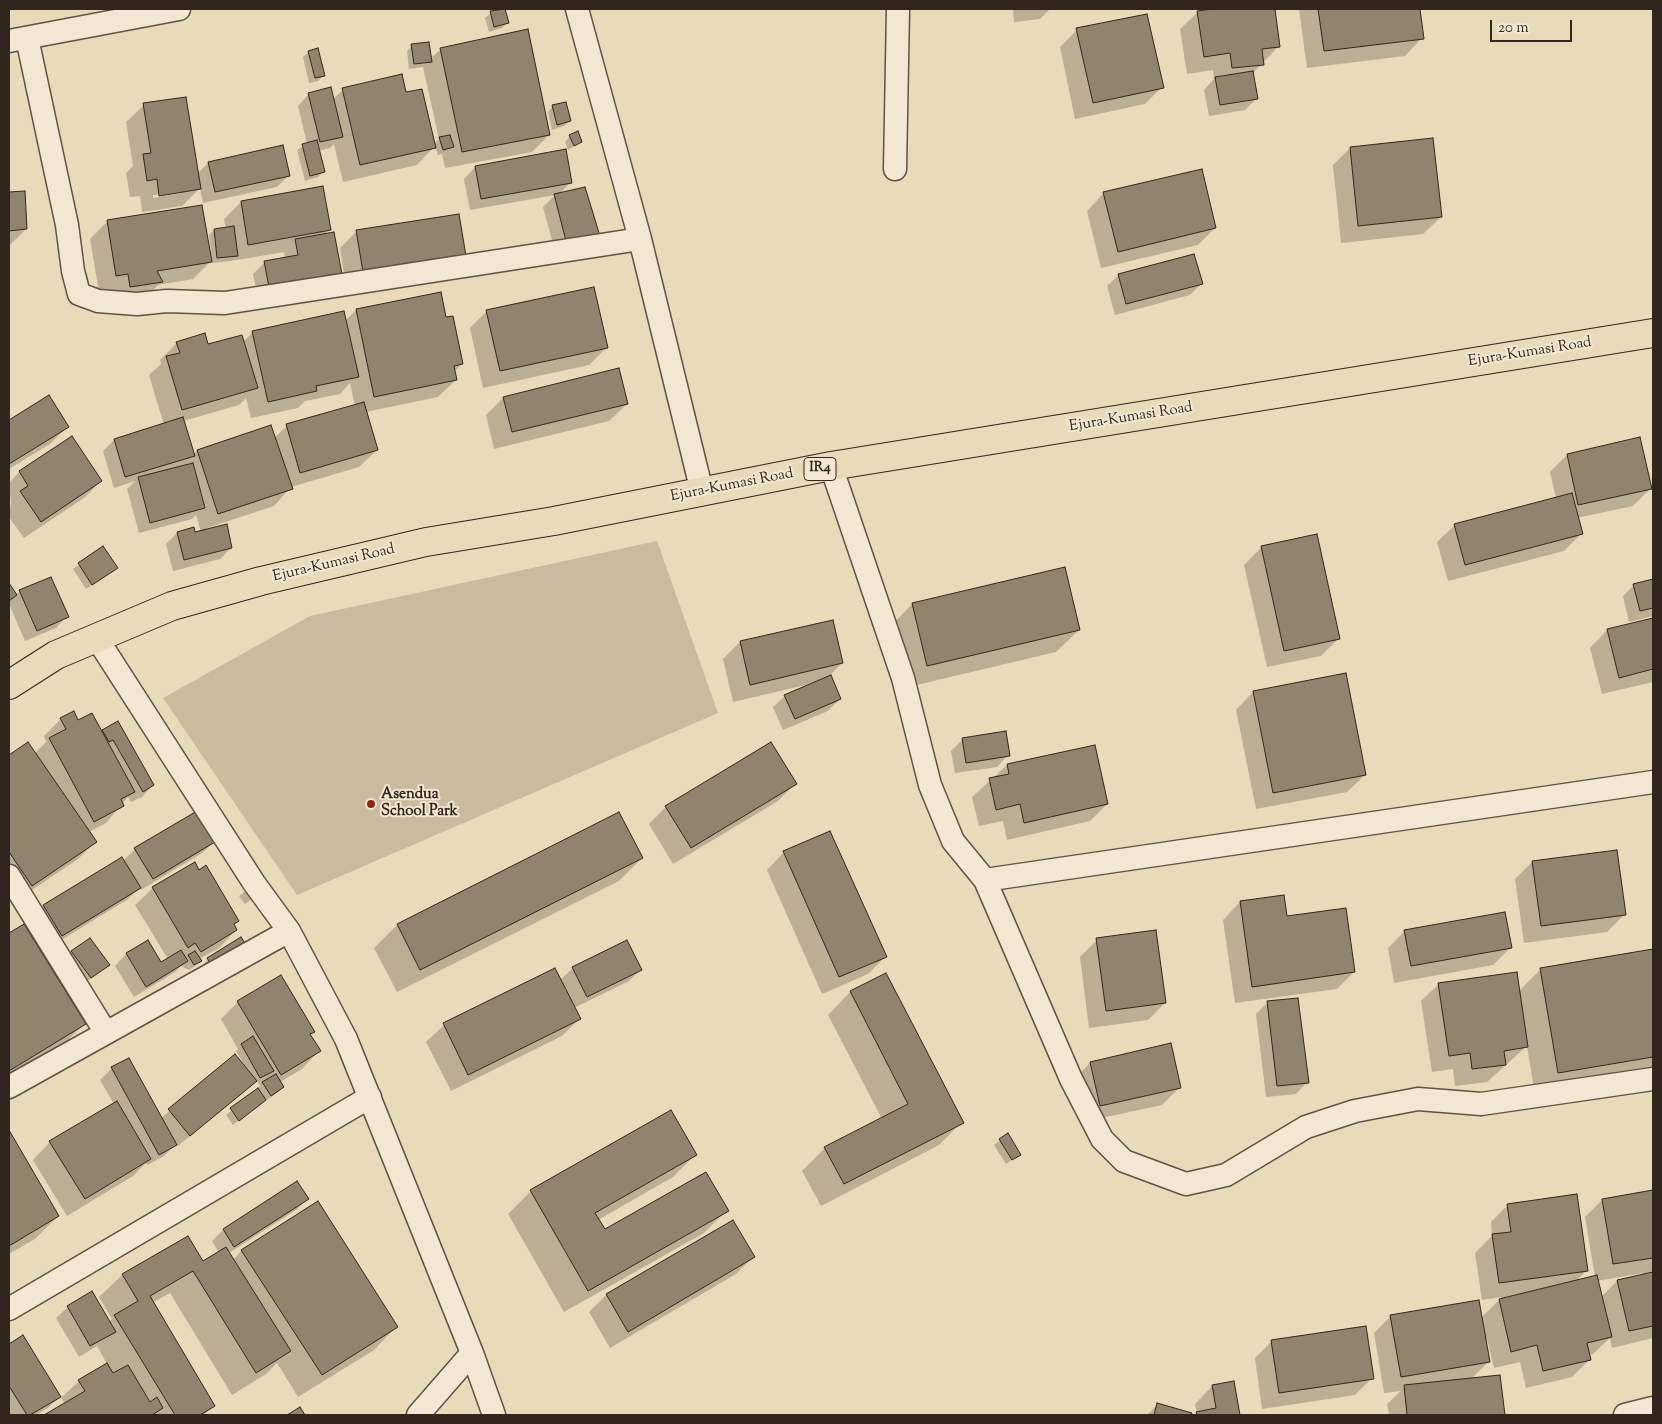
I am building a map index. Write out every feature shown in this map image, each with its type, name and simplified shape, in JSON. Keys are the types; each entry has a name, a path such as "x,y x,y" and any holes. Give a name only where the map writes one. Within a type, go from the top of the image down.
{"main road":[{"name":"Ejura-Kumasi Road","path":"10,683 56,655 172,606 271,578 426,542 554,521 830,466 1653,333"}],"street":[{"path":"179,9 18,40 67,225 73,271 79,294 98,301 137,304 167,301 225,303 640,239"},
{"path":"576,9 640,239 702,492"},
{"path":"895,169 898,9"},
{"path":"830,466 903,678 930,785 953,841 985,880 1043,1019 1102,1138 1124,1161 1186,1184 1226,1175 1306,1126 1355,1111 1418,1099 1480,1104 1653,1079"},
{"path":"96,637 254,883 288,931 346,1039 472,1353 494,1415"},
{"path":"985,880 1653,782"},
{"path":"9,876 106,1033"},
{"path":"9,1087 288,931"},
{"path":"9,1309 370,1097"},
{"path":"418,1415 472,1353"},
{"path":"1625,1415 1653,1408"}],"shaded area":[{"name":"Asendua School Park","path":"657,541 718,713 297,895 163,698 310,616"}],"building":[{"path":"505,9 509,23 494,27 490,11"},
{"path":"1213,9 1275,9 1280,47 1262,49 1264,65 1232,68 1230,53 1204,57 1197,11"},
{"path":"1318,9 1420,9 1424,39 1324,51"},
{"path":"1147,14 1164,88 1093,103 1076,28"},
{"path":"528,29 550,135 462,152 440,48"},
{"path":"429,42 432,62 414,64 411,44"},
{"path":"318,48 325,76 315,78 308,51"},
{"path":"1253,71 1258,99 1220,105 1215,77"},
{"path":"402,74 406,92 422,89 436,148 360,165 342,88"},
{"path":"331,87 343,137 320,142 308,93"},
{"path":"186,97 201,189 159,196 157,179 147,181 143,154 151,153 143,103"},
{"path":"566,102 571,121 557,125 552,105"},
{"path":"578,131 582,142 574,146 569,135"},
{"path":"450,135 454,147 443,150 439,137"},
{"path":"1433,138 1442,217 1358,226 1350,147"},
{"path":"317,140 325,172 310,176 302,144"},
{"path":"283,145 290,176 215,192 208,162"},
{"path":"566,149 572,183 481,199 475,166"},
{"path":"1202,169 1216,228 1118,252 1103,192"},
{"path":"323,186 331,230 248,245 241,201"},
{"path":"585,187 600,236 567,245 554,194"},
{"path":"25,191 27,229 9,231 9,192"},
{"path":"202,205 212,262 157,271 163,282 130,287 128,274 116,276 107,220"},
{"path":"459,214 466,256 363,272 356,230"},
{"path":"234,226 238,256 217,258 214,229"},
{"path":"334,232 342,274 269,287 264,261 298,255 295,239"},
{"path":"1194,254 1203,284 1126,304 1118,274"},
{"path":"594,287 608,348 500,371 486,310"},
{"path":"441,292 446,317 453,316 463,364 454,366 457,380 374,397 356,309"},
{"path":"344,311 359,377 316,386 317,391 268,402 252,331"},
{"path":"205,333 208,344 242,335 258,388 182,410 166,356 180,353 176,342"},
{"path":"619,368 628,404 512,432 503,397"},
{"path":"49,395 69,427 9,464 9,420"},
{"path":"364,402 378,450 300,473 286,424"},
{"path":"183,417 195,456 125,477 114,439"},
{"path":"271,425 293,489 218,514 197,450"},
{"path":"72,436 102,481 41,522 20,491 28,486 19,471"},
{"path":"1640,437 1652,489 1578,505 1567,454"},
{"path":"193,463 205,508 150,523 138,477"},
{"path":"1572,493 1583,534 1465,565 1454,524"},
{"path":"227,524 232,548 184,560 177,532 194,527 195,532"},
{"path":"1317,534 1340,639 1284,651 1261,546"},
{"path":"103,546 118,568 92,585 78,563"},
{"path":"1065,567 1080,630 927,666 912,603"},
{"path":"51,577 69,617 37,631 19,590"},
{"path":"1653,579 1653,608 1640,611 1633,584"},
{"path":"9,583 17,595 9,601"},
{"path":"1653,618 1653,669 1619,678 1607,629"},
{"path":"833,620 843,663 750,685 740,641"},
{"path":"1346,673 1366,775 1273,793 1253,691"},
{"path":"831,675 841,699 795,719 784,695"},
{"path":"74,711 78,720 92,713 135,792 121,799 124,806 94,822 49,738 66,729 60,718"},
{"path":"118,721 154,785 143,792 113,740 109,742 102,730"},
{"path":"1006,731 1010,756 966,763 962,738"},
{"path":"28,742 97,842 32,886 9,852 9,755"},
{"path":"771,742 797,784 691,848 665,806"},
{"path":"1095,745 1108,804 1024,823 1020,804 996,810 989,778 1009,774 1007,764"},
{"path":"197,811 215,842 153,879 134,848"},
{"path":"619,812 643,858 420,970 397,924"},
{"path":"830,831 887,957 839,977 783,851"},
{"path":"1617,850 1626,915 1541,926 1532,861"},
{"path":"122,857 141,888 62,936 43,905"},
{"path":"195,862 199,870 206,865 239,921 234,924 237,930 201,952 195,943 188,948 152,887"},
{"path":"1284,895 1287,916 1346,908 1355,972 1252,987 1240,901"},
{"path":"1505,912 1512,948 1411,966 1404,930"},
{"path":"24,924 86,1024 9,1071 9,933"},
{"path":"1156,930 1166,1003 1106,1011 1096,938"},
{"path":"241,937 247,946 213,968 207,958"},
{"path":"90,938 110,965 91,978 71,951"},
{"path":"148,940 161,962 181,950 188,961 146,987 126,953"},
{"path":"627,940 642,970 587,997 572,967"},
{"path":"1653,949 1653,1057 1558,1073 1540,968"},
{"path":"195,951 202,961 194,965 188,955"},
{"path":"555,968 581,1019 468,1075 443,1023"},
{"path":"1517,972 1528,1047 1504,1051 1506,1065 1472,1069 1470,1053 1449,1056 1438,983"},
{"path":"886,973 964,1123 844,1184 824,1147 908,1104 850,991"},
{"path":"281,975 315,1032 310,1034 321,1051 281,1075 237,1001"},
{"path":"1298,998 1309,1083 1277,1086 1267,1001"},
{"path":"253,1036 274,1071 260,1078 241,1044"},
{"path":"1171,1043 1181,1088 1100,1106 1090,1062"},
{"path":"235,1054 257,1081 190,1136 168,1109"},
{"path":"129,1058 177,1145 159,1155 111,1067"},
{"path":"276,1074 284,1087 271,1096 262,1082"},
{"path":"258,1088 266,1100 239,1121 230,1108"},
{"path":"117,1101 151,1159 85,1199 49,1141"},
{"path":"671,1110 697,1155 595,1213 605,1229 706,1172 729,1211 588,1291 530,1190"},
{"path":"9,1130 59,1216 9,1246"},
{"path":"1008,1133 1021,1155 1012,1160 999,1139"},
{"path":"297,1181 309,1199 234,1247 223,1229"},
{"path":"1653,1190 1653,1258 1613,1264 1602,1199"},
{"path":"1577,1194 1588,1271 1499,1283 1492,1234 1511,1232 1507,1204"},
{"path":"318,1201 398,1327 322,1375 241,1250"},
{"path":"733,1220 755,1257 628,1332 606,1294"},
{"path":"188,1236 203,1261 226,1247 291,1351 256,1373 193,1271 150,1296 215,1406 200,1415 175,1415 114,1315 138,1301 122,1274"},
{"path":"1653,1272 1653,1326 1629,1331 1617,1280"},
{"path":"1597,1275 1612,1337 1587,1343 1591,1360 1543,1371 1537,1345 1511,1352 1499,1299"},
{"path":"92,1291 116,1332 90,1346 67,1306"},
{"path":"1479,1300 1490,1362 1401,1377 1390,1315"},
{"path":"1366,1326 1374,1379 1279,1393 1271,1340"},
{"path":"23,1335 61,1397 30,1415 27,1415 9,1386 9,1344"},
{"path":"107,1363 113,1373 128,1365 150,1402 157,1397 163,1408 152,1415 44,1415 85,1391 78,1380"},
{"path":"1500,1375 1505,1415 1407,1415 1404,1385"},
{"path":"1234,1381 1240,1415 1197,1415 1196,1412 1216,1408 1212,1385"},
{"path":"1157,1403 1192,1413 1191,1415 1154,1415"},
{"path":"300,1407 305,1415 287,1415"}],"place":[{"name":"Asendua School Park","path":"371,804"}]}
